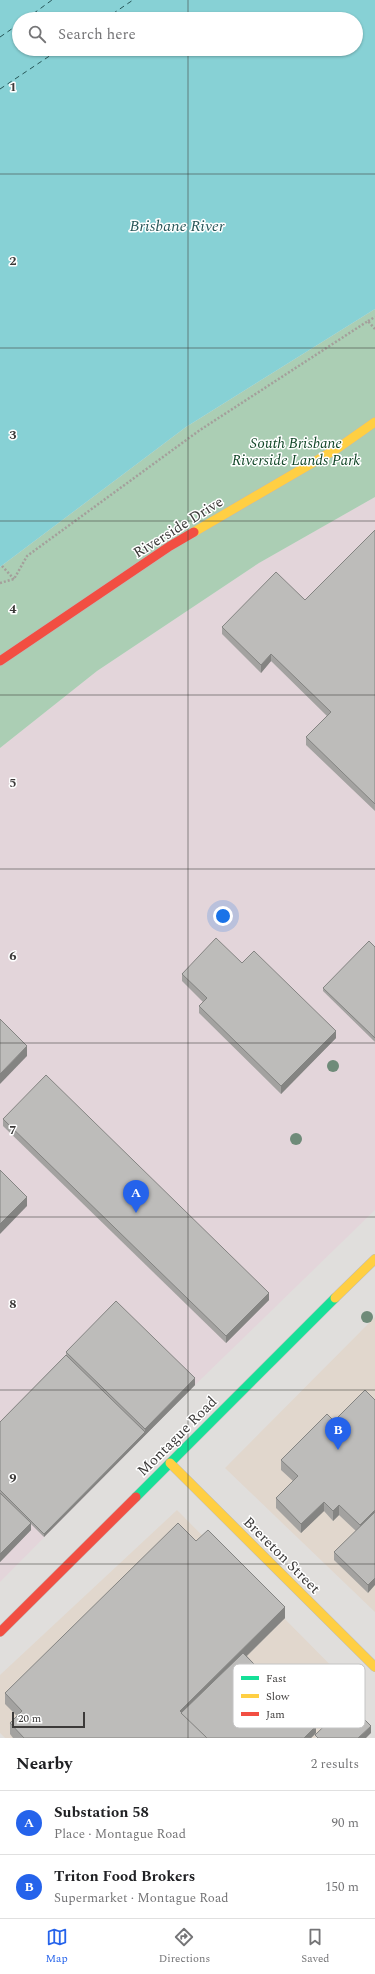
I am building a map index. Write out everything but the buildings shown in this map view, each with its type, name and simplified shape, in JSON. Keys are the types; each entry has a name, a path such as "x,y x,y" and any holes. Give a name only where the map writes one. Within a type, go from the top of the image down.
{"street":[{"name":"Riverside Drive","path":"0,661 170,546 338,448 375,422"},
{"name":"Montague Road","path":"0,1632 375,1259"},
{"name":"Brereton Street","path":"170,1463 375,1667"}],"path":[{"path":"0,583 14,579 27,556 200,430 375,316"},
{"path":"368,321 375,329"},
{"path":"2,566 14,579"}],"shaded area":[{"path":"375,497 375,1210 195,1385 0,1582 0,748 97,671 259,563"},
{"path":"375,1317 375,1612 225,1468"},
{"path":"177,1510 329,1664 233,1664 233,1728 325,1728 315,1738 5,1738 0,1733 0,1675"}],"green space":[{"name":"South Brisbane Riverside Lands Park","path":"375,309 375,497 259,563 97,671 0,748 0,567 186,427"}],"water":[{"name":"Brisbane River","path":"0,0 375,0 375,309 186,427 0,567"}],"ferry route":[{"path":"36,12 52,0"},
{"path":"115,12 133,0"},
{"path":"0,37 12,29"},
{"path":"0,89 50,56"}],"traffic: fast":[{"path":"136,1497 335,1298"}],"traffic: slow":[{"path":"194,532 338,448 375,422"},
{"path":"335,1298 375,1259"},
{"path":"170,1463 375,1667"}],"traffic: jam":[{"path":"0,661 170,546 194,532"},
{"path":"0,1632 136,1497"}],"place":[{"name":"Substation 58","path":"136,1213"},
{"name":"Triton Food Brokers","path":"338,1450"}]}
